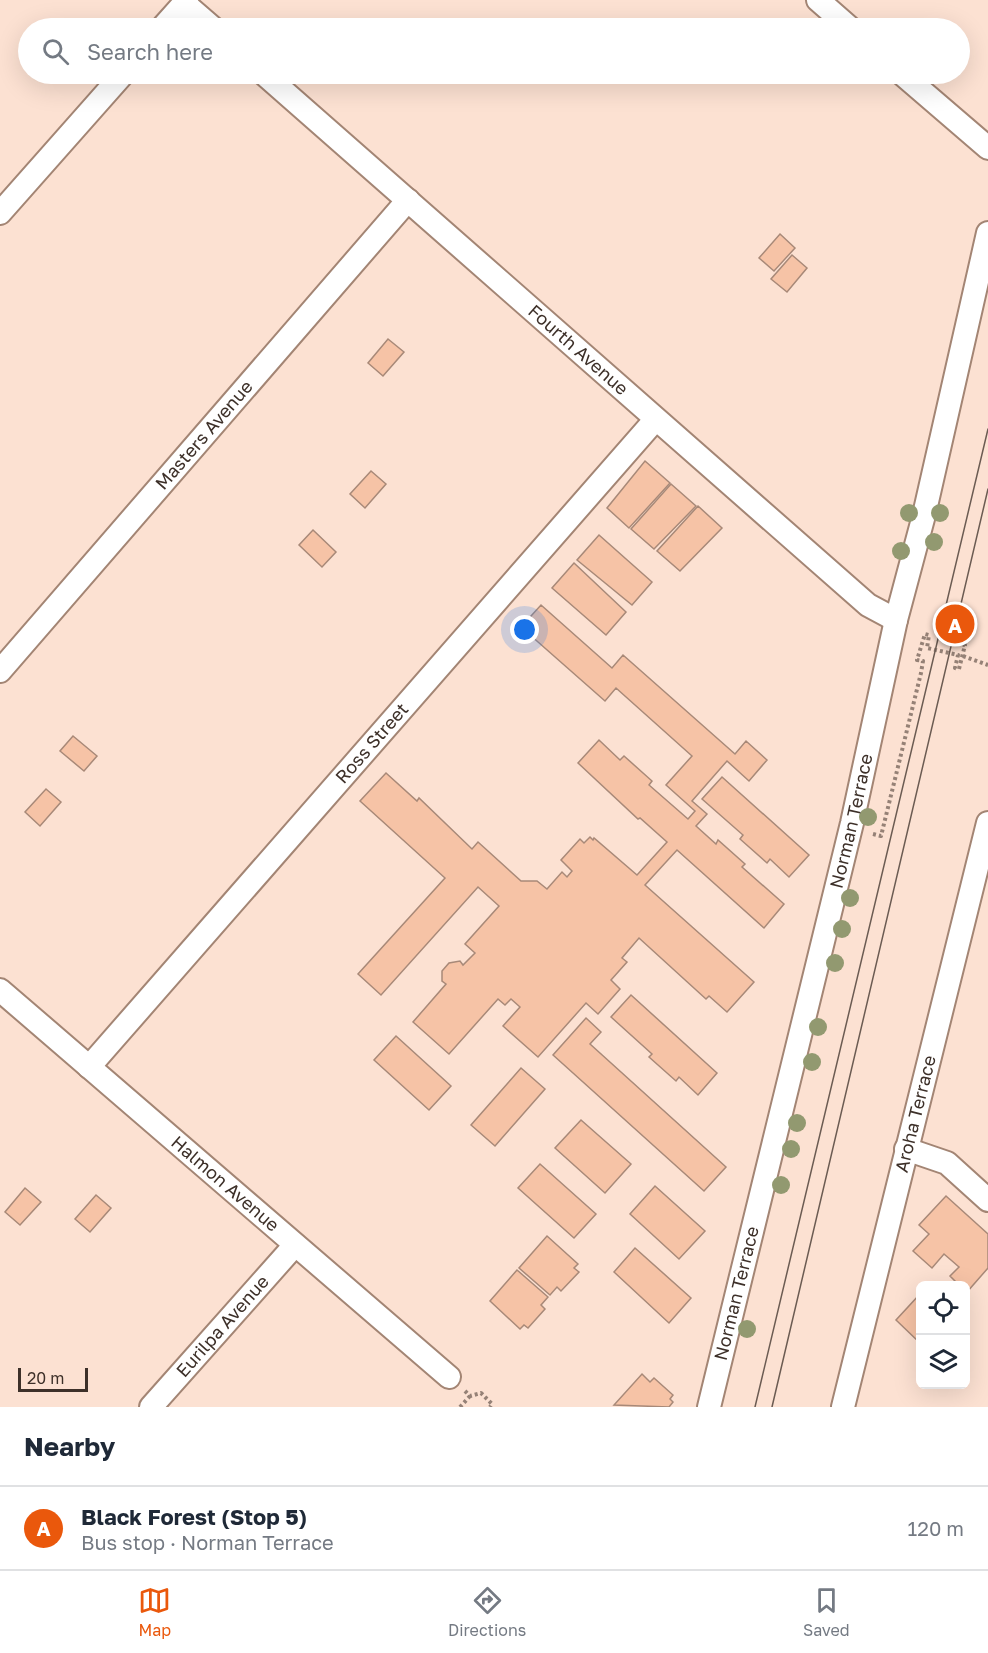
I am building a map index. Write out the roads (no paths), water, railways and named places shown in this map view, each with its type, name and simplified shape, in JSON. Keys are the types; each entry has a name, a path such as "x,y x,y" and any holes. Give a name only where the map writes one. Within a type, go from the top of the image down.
{"street":[{"path":"818,0 839,18"},
{"path":"171,18 186,2 203,18"},
{"path":"0,213 114,84"},
{"name":"Fourth Avenue","path":"275,84 868,605 896,620"},
{"path":"914,84 988,148"},
{"name":"Masters Avenue","path":"0,671 408,200"},
{"name":"Norman Terrace","path":"709,1407 852,824 896,620 924,514 988,233"},
{"name":"Ross Street","path":"89,1067 655,420"},
{"name":"Aroha Terrace","path":"843,1407 906,1149 984,869 988,823"},
{"name":"Halmon Avenue","path":"0,990 449,1377"},
{"path":"906,1149 947,1163 988,1200"},
{"name":"Eurilpa Avenue","path":"152,1407 295,1245"}],"tram line":[{"path":"755,1407 988,429"},
{"path":"772,1407 988,489"}],"place":[{"name":"Black Forest (Stop 5)","path":"955,624"}]}
